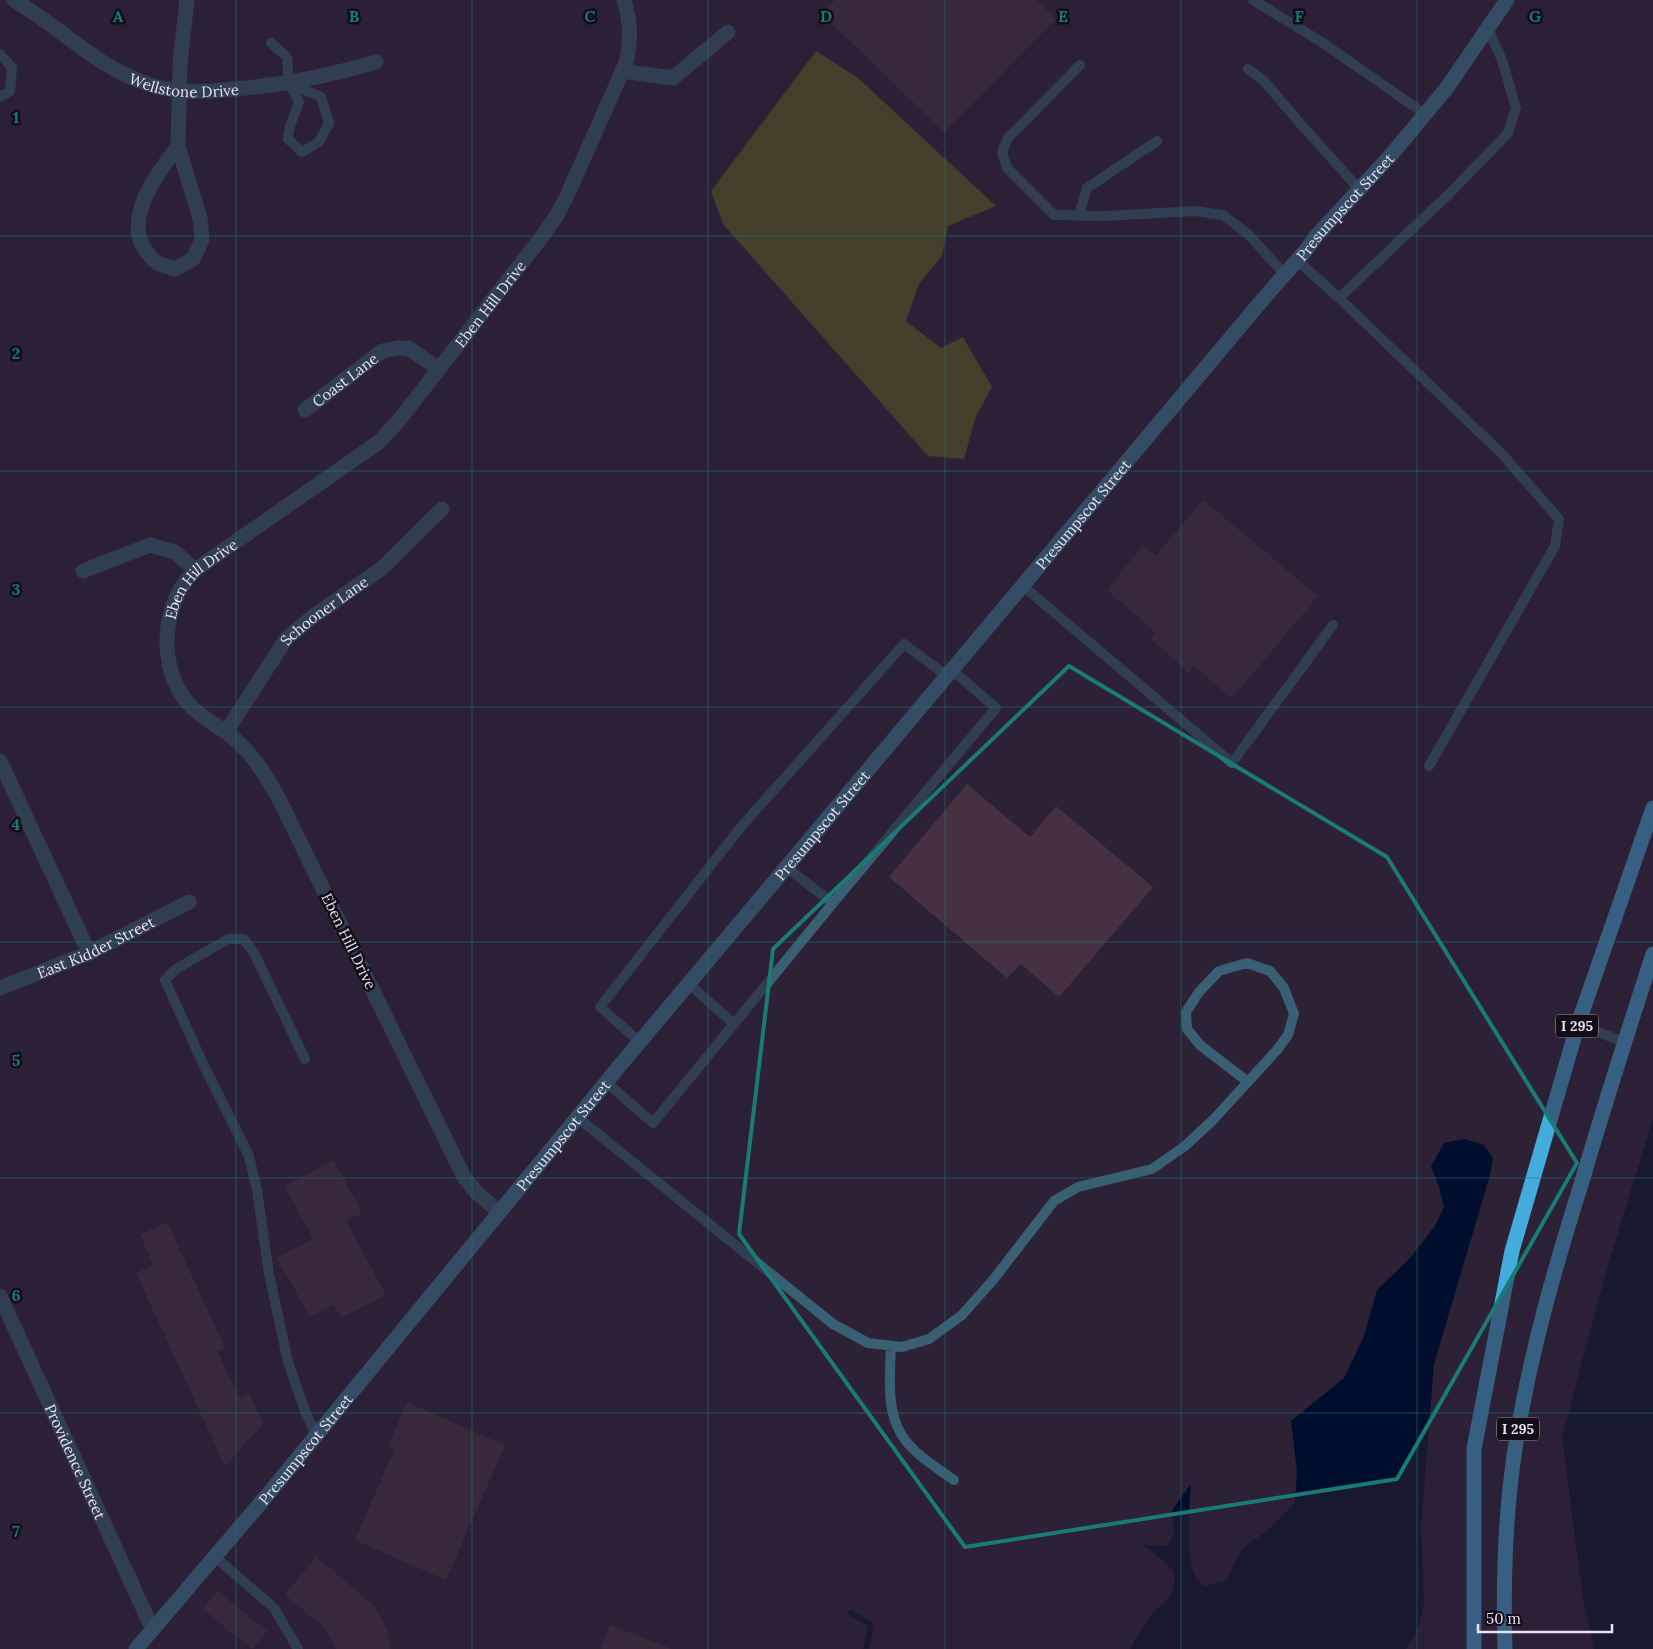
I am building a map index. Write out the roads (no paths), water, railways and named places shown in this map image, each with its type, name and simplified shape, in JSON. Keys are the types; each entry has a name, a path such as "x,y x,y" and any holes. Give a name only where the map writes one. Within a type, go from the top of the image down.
{"highway":[{"name":"I 295","path":"1474,1649 1474,1449 1512,1251 1578,1024 1653,808"},
{"name":"I 295","path":"1505,1649 1507,1531 1510,1491 1522,1410 1540,1328 1562,1246 1624,1042 1653,954"}],"street":[{"name":"Wellstone Drive","path":"14,0 106,64 144,83 179,92 203,92 289,83 338,73 376,62"},
{"path":"178,146 152,184 142,203 138,224 142,245 155,262 175,269 193,259 202,240 200,218 178,146 180,63 188,0"},
{"name":"Eben Hill Drive","path":"499,1212 476,1192 464,1177 278,797 264,773 239,742 197,712 182,696 171,674 167,652 168,629 181,588 195,570 379,442 400,419 541,238 566,198 622,71 630,42 629,19 624,0"},
{"name":"Presumpscot Street","path":"136,1649 316,1435 606,1082 1318,234 1391,155 1446,89 1507,0"},
{"path":"622,71 673,78 728,32"},
{"name":"Coast Lane","path":"304,410 382,351 408,348 439,369"},
{"name":"Schooner Lane","path":"226,732 286,639 311,618 381,569 442,509"},
{"path":"83,571 150,545 175,552 195,570"},
{"path":"0,761 89,953"},
{"name":"East Kidder Street","path":"0,988 89,953 189,902"},
{"name":"Providence Street","path":"0,1296 152,1628"}],"lane":[{"path":"1253,0 1323,43 1425,114"},
{"path":"1339,298 1448,195 1508,133 1516,108 1502,60 1488,29"},
{"path":"271,43 287,57 289,83 299,102 290,126 288,139 302,152 319,142 329,123 321,97 289,83"},
{"path":"0,54 12,68 10,91 0,97"},
{"path":"1080,65 1008,138 1002,152 1007,168 1054,215 1195,211 1223,215 1249,235 1285,275"},
{"path":"1248,69 1264,81 1298,122 1359,189"},
{"path":"1079,215 1087,188 1157,141"},
{"path":"1297,260 1501,453 1559,519 1555,546 1429,766"},
{"path":"1023,586 1232,763 1333,626"},
{"path":"606,1082 653,1123 996,708 950,673 904,644 740,828 600,1007 640,1042"},
{"path":"787,868 833,903"},
{"path":"305,1059 254,953 244,939 228,939 176,969 165,980 204,1066 249,1156 257,1190 268,1274 288,1362 305,1411 316,1435"},
{"path":"577,1117 833,1324 868,1343 902,1348 929,1339 962,1315 993,1280 1054,1201 1078,1187 1152,1169 1192,1140 1213,1120 1248,1082 1277,1050 1288,1035 1294,1014 1284,988 1270,971 1247,963 1219,971 1199,992 1186,1012 1187,1030 1200,1045 1248,1082"},
{"path":"689,984 734,1024"},
{"path":"1578,1024 1624,1042"},
{"path":"891,1346 890,1381 895,1421 902,1436 914,1450 954,1480"},
{"path":"214,1556 274,1608 298,1649"}],"water":[{"path":"1653,1118 1653,1649 1594,1649 1583,1598 1562,1437 1604,1279"},
{"path":"1464,1139 1484,1145 1493,1158 1490,1175 1434,1364 1421,1527 1424,1603 1418,1629 1406,1649 1130,1649 1149,1618 1171,1595 1174,1581 1174,1571 1142,1545 1167,1546 1174,1535 1172,1510 1191,1484 1189,1506 1190,1557 1196,1578 1205,1586 1227,1580 1242,1548 1266,1532 1295,1503 1297,1471 1291,1421 1344,1378 1364,1336 1377,1290 1411,1257 1435,1226 1444,1207 1431,1166 1444,1143"}],"waterway":[{"path":"851,1613 870,1624 866,1649"}]}
